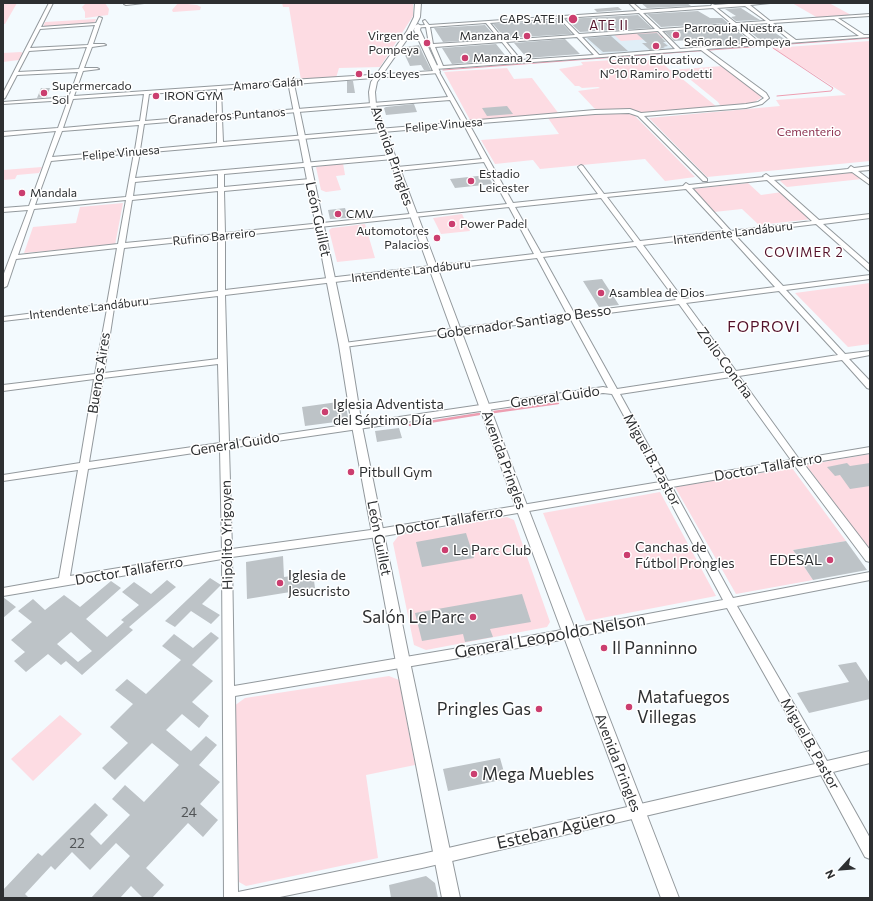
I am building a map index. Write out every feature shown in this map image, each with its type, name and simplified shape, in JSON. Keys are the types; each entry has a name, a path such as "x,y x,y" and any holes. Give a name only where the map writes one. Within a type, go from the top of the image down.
{"main road":[{"path":"415,27 418,3"},
{"path":"415,27 426,20"},
{"name":"Avenida Pringles","path":"415,27 378,76 373,88 374,105 484,407 670,898"}],"street":[{"path":"3,98 51,3"},
{"path":"126,4 142,3"},
{"path":"631,3 679,50"},
{"path":"709,3 760,44"},
{"path":"436,70 441,66 432,46 426,20 488,22 768,3"},
{"path":"745,4 796,42"},
{"path":"432,46 870,15"},
{"path":"560,17 598,56"},
{"path":"3,286 33,207 100,18"},
{"path":"835,18 864,36"},
{"path":"488,22 520,62"},
{"path":"39,28 98,24"},
{"name":"Miguel B. Pastor","path":"415,27 436,70 571,316 870,852"},
{"path":"436,70 520,62 679,50 705,50 760,44 870,36"},
{"path":"768,48 870,40"},
{"path":"28,50 104,45"},
{"name":"Felipe Vinuesa","path":"50,159 622,111 630,111 640,116 717,109 760,103 767,98 764,94 705,50"},
{"path":"15,74 97,69"},
{"name":"Amaro Galán","path":"3,104 378,76 436,70"},
{"name":"León Guillet","path":"291,82 306,165 344,345 357,426 403,663 451,898"},
{"path":"219,87 220,144"},
{"name":"Buenos Aires","path":"64,582 147,93"},
{"name":"Granaderos Puntanos","path":"3,134 61,128 452,98"},
{"path":"640,116 705,180"},
{"path":"133,180 392,157"},
{"path":"397,169 486,160"},
{"name":"Rufino Barreiro","path":"14,257 414,216 683,182 870,162"},
{"path":"847,165 870,183"},
{"name":"Zoilo Concha","path":"581,167 681,301 797,462 870,558"},
{"name":"Rufino Barreiro","path":"601,193 688,187 870,168"},
{"name":"Hipólito Yrigoyen","path":"221,173 222,361 226,446 231,898"},
{"path":"764,173 870,269"},
{"path":"3,210 310,181"},
{"path":"683,182 870,386"},
{"name":"Intendente Landáburu","path":"3,318 870,216"},
{"name":"Gobernador Santiago Besso","path":"344,345 870,277"},
{"name":"General Guido","path":"3,478 603,390 614,392 870,353"},
{"path":"3,388 222,361"},
{"name":"Doctor Tallaferro","path":"3,592 227,554 378,533 870,450"},
{"name":"General Leopoldo Nelson","path":"229,692 570,633 870,576"},
{"name":"Esteban Agüero","path":"241,898 443,856 870,757"}],"shaded area":[{"path":"613,34 661,38 672,48 669,50 605,55 586,39 588,37"}],"green space":[{"path":"3,3 17,3 5,24 3,24"},
{"path":"86,3 105,3 109,9 108,15 85,18 85,12 82,7"},
{"path":"178,3 197,5 201,7 200,10 173,12 172,10"},
{"path":"282,3 413,3 413,16 380,67 339,68 336,78 301,80 289,7 283,7"},
{"path":"792,3 829,3 853,16 818,18"},
{"path":"96,19 94,24 43,27 45,22"},
{"path":"655,31 664,38 621,41 613,34"},
{"name":"Cementerio","path":"870,41 870,161 707,177 649,118 780,106 776,100 846,95 773,48"},
{"path":"3,53 23,53 19,60 3,62"},
{"path":"645,58 647,60 661,62 670,70 723,66 761,95 761,98 753,103 722,108 718,102 681,72 675,73 717,107 641,114 623,109 600,111 594,108 578,91 600,88 582,88 575,86 559,69 583,65 581,62"},
{"path":"507,68 514,79 532,78 559,114 475,121 470,120 444,72"},
{"path":"616,112 634,115 695,177 665,181 645,159 540,169 533,160 495,164 481,140 559,134 548,118"},
{"path":"343,163 345,175 336,176 341,190 326,192 321,190 316,167"},
{"path":"42,167 39,173 17,175 15,179 3,180 3,170"},
{"path":"854,173 862,179 787,187 780,181 782,179"},
{"path":"748,183 761,195 782,192 812,219 759,225 742,209 714,212 692,189"},
{"path":"123,203 115,245 24,253 33,227 76,223 80,207"},
{"name":"Power Padel","path":"462,214 470,231 441,234 433,218"},
{"path":"365,224 375,258 337,262 329,230 332,228"},
{"path":"870,283 870,344 848,347 795,293"},
{"path":"870,454 870,550 806,465"},
{"path":"792,468 846,541 793,550 813,580 736,594 675,487"},
{"name":"Canchas de Fútbol Prongles","path":"660,492 716,596 586,621 543,513"},
{"path":"507,517 514,520 550,622 547,627 426,650 414,645 393,543 399,535"},
{"path":"389,676 399,680 415,765 366,775 378,858 246,886 239,882 234,706 245,698"},
{"path":"60,715 82,734 33,781 11,759"}],"building":[{"path":"641,3 687,3 691,6 647,8"},
{"path":"618,7 622,10 597,12 594,9"},
{"path":"741,8 760,20 736,21 731,17 736,16 725,9"},
{"path":"698,11 710,18 722,18 728,23 661,27 647,14"},
{"path":"638,15 652,28 580,32 566,19"},
{"path":"556,20 559,23 561,22 572,34 505,38 493,24"},
{"path":"485,25 497,39 443,42 434,28"},
{"path":"763,25 786,40 761,41 743,26"},
{"path":"734,28 751,42 698,46 689,40 674,41 665,32"},
{"path":"657,33 666,42 663,42 668,46 663,47 665,48 650,50 642,43 647,43 637,34"},
{"path":"611,36 628,51 603,52 587,38"},
{"path":"565,39 580,54 527,58 514,43"},
{"path":"496,44 509,60 452,64 442,48"},
{"path":"419,45 431,70 424,70 421,65 410,66 403,51 404,47"},
{"path":"347,81 353,81 355,93 347,93"},
{"name":"Supermercado Sol","path":"41,88 50,88 47,97 37,98"},
{"path":"414,104 417,112 386,115 384,108 386,107"},
{"path":"507,106 513,114 487,116 482,108"},
{"name":"Estadio Leicester","path":"487,175 493,184 455,188 450,179"},
{"name":"CMV","path":"345,208 348,218 330,219 328,210"},
{"name":"Asamblea de Dios","path":"602,279 619,305 599,307 583,281"},
{"name":"Iglesia Adventista del Séptimo Día","path":"345,401 348,417 343,421 305,426 302,407"},
{"path":"399,428 402,438 377,442 375,431"},
{"path":"847,463 850,466 870,463 870,486 850,489 840,475 835,476 827,467"},
{"name":"Le Parc Club","path":"466,533 474,558 422,567 416,542"},
{"name":"EDESAL","path":"846,541 867,570 813,580 793,550"},
{"name":"Iglesia de Jesucristo","path":"283,556 284,577 313,573 315,588 247,599 246,562"},
{"path":"210,578 221,585 202,604 220,615 211,624 191,611 175,627 165,621"},
{"path":"167,580 176,587 129,627 133,630 82,675 66,661 61,665 48,654 26,672 14,661 25,652 11,640 32,622 18,611 33,599 45,610 64,595 80,607 111,581 121,588 86,619 107,637 124,622 121,620 139,605 122,592 134,582 151,594","holes":["71,632 92,651 78,662 57,644"]},
{"name":"Salón Le Parc","path":"522,594 531,622 490,629 493,637 465,642 463,634 422,641 415,613"},
{"path":"3,597 16,607 3,618"},
{"path":"211,632 219,638 192,665 213,681 192,702 209,716 199,728 182,714 166,730 191,751 206,736 217,745 199,765 220,782 200,804 218,820 203,837 188,823 146,868 164,885 152,898 143,898 131,886 120,898 91,898 130,856 116,843 90,870 72,852 55,870 51,866 25,894 29,898 3,898 3,890 38,853 42,856 95,803 108,815 90,834 101,845 130,815 112,799 125,785 144,802 179,765 152,743 115,780 102,768 128,743 110,727 133,704 115,690 127,679 146,694 181,660 162,646 174,634 193,648"},
{"path":"856,662 870,683 870,699 809,713 797,693 849,682 838,665"},
{"name":"Mega Muebles","path":"500,758 506,779 448,791 443,769"},
{"path":"426,876 435,883 438,898 391,898 389,885"}],"waterway":[{"path":"443,70 870,38"},
{"path":"773,48 833,88 831,91 777,96"},
{"path":"494,412 558,403"},
{"path":"410,425 479,414"}],"place":[{"name":"CAPS ATE II","path":"573,19"},
{"name":"Parroquia Nuestra Señora de Pompeya","path":"676,35"},
{"name":"Manzana 4","path":"527,36"},
{"name":"Virgen de Pompeya","path":"427,43"},
{"name":"Centro Educativo N°10 Ramiro Podetti","path":"656,46"},
{"name":"Manzana 2","path":"465,58"},
{"name":"Los Leyes","path":"359,74"},
{"name":"Supermercado Sol","path":"44,93"},
{"name":"IRON GYM","path":"156,96"},
{"name":"Estadio Leicester","path":"471,181"},
{"name":"Mandala","path":"22,193"},
{"name":"CMV","path":"338,214"},
{"name":"Power Padel","path":"452,224"},
{"name":"Automotores Palacios","path":"437,238"},
{"name":"Asamblea de Dios","path":"601,293"},
{"name":"Iglesia Adventista del Séptimo Día","path":"325,412"},
{"name":"Pitbull Gym","path":"351,472"},
{"name":"Le Parc Club","path":"445,550"},
{"name":"Canchas de Fútbol Prongles","path":"627,555"},
{"name":"EDESAL","path":"830,560"},
{"name":"Iglesia de Jesucristo","path":"280,583"},
{"name":"Salón Le Parc","path":"473,617"},
{"name":"Il Panninno","path":"604,648"},
{"name":"Matafuegos Villegas","path":"629,707"},
{"name":"Pringles Gas","path":"539,709"},
{"name":"Mega Muebles","path":"474,774"}],"district":[{"name":"ATE II","path":"609,26"},
{"name":"COVIMER 2","path":"804,253"},
{"name":"FOPROVI","path":"764,327"}]}
